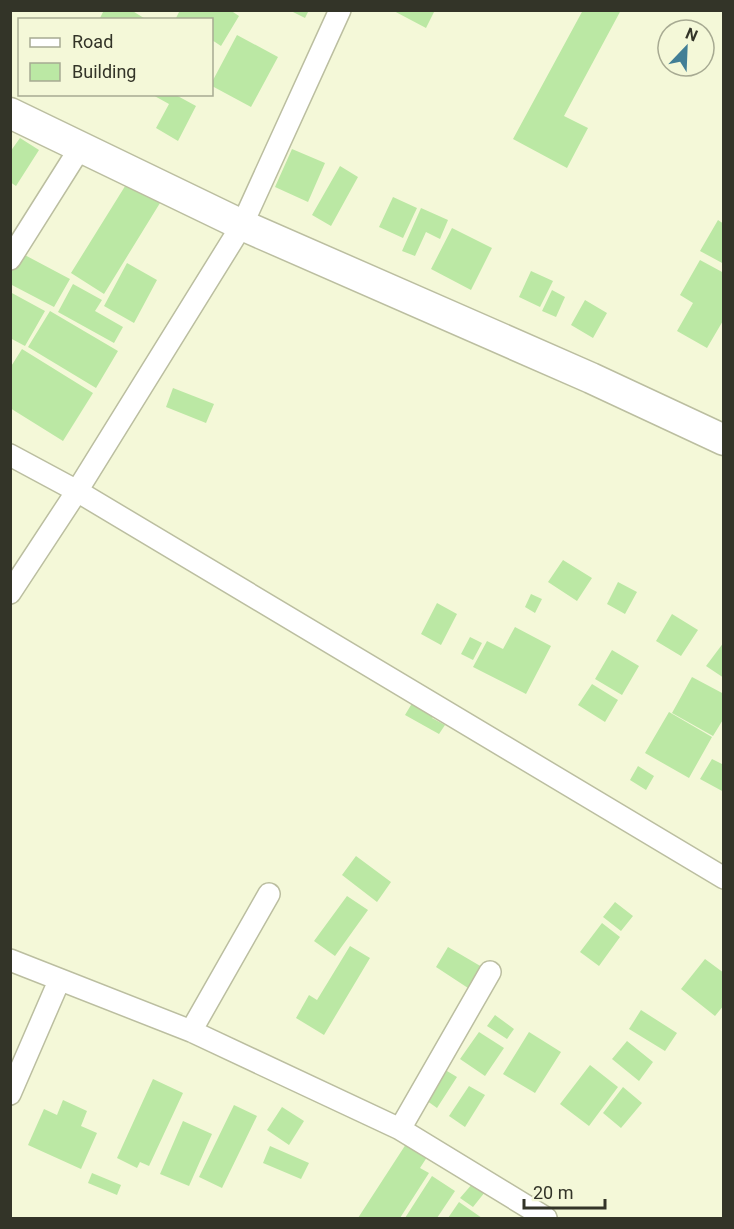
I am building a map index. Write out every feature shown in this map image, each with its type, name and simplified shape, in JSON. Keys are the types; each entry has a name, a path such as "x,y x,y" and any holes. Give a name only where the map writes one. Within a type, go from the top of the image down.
{"street":[{"path":"10,593 77,491 242,225 340,10"},
{"path":"10,113 242,225 591,378 723,440"},
{"path":"10,259 80,148"},
{"path":"10,455 77,491 723,878"},
{"path":"191,1031 269,894"},
{"path":"10,960 191,1031 400,1130 546,1218"},
{"path":"400,1130 490,972"},
{"path":"10,1094 59,981"}],"building":[{"path":"104,10 131,10 144,18 100,18"},
{"path":"180,10 230,10 239,16 221,46 213,41 213,18 176,18"},
{"path":"289,10 309,10 305,18"},
{"path":"392,10 435,10 426,28"},
{"path":"583,10 621,10 564,116 588,128 567,168 513,139"},
{"path":"237,35 278,57 251,107 213,87 213,80"},
{"path":"155,96 178,96 196,106 178,141 156,128 169,104"},
{"path":"20,138 39,150 16,186 10,182 10,152"},
{"path":"292,149 325,163 308,202 275,187"},
{"path":"340,166 358,177 331,226 312,215"},
{"path":"127,183 160,203 104,294 71,273"},
{"path":"393,197 417,208 403,238 379,227"},
{"path":"421,208 448,220 440,239 426,232 415,256 402,251"},
{"path":"718,220 724,224 724,264 700,251"},
{"path":"452,228 492,248 471,290 431,269"},
{"path":"21,253 70,279 54,307 10,284 10,274"},
{"path":"700,260 724,273 724,319 707,348 677,331 693,303 680,295"},
{"path":"127,263 157,280 134,323 104,306"},
{"path":"531,271 553,281 540,307 519,297"},
{"path":"73,284 102,300 95,311 123,327 114,343 58,312"},
{"path":"552,290 565,297 556,317 542,311"},
{"path":"10,292 45,311 25,346 10,338"},
{"path":"585,300 607,313 593,338 571,325"},
{"path":"50,311 118,351 96,388 28,347"},
{"path":"22,349 93,393 63,441 10,408 10,368"},
{"path":"173,388 214,404 206,423 166,407"},
{"path":"563,560 592,578 577,601 548,582"},
{"path":"618,582 637,592 625,614 607,604"},
{"path":"531,594 542,599 535,613 525,607"},
{"path":"437,603 457,614 441,645 421,634"},
{"path":"672,614 698,630 681,656 656,641"},
{"path":"515,627 551,646 526,694 473,667 487,641 503,649"},
{"path":"470,637 482,643 473,660 461,654"},
{"path":"724,642 724,678 706,666"},
{"path":"612,650 639,666 622,695 595,679"},
{"path":"692,677 724,694 724,718 713,736 672,713"},
{"path":"592,684 618,700 605,722 578,705"},
{"path":"417,695 438,708 432,718 445,725 439,734 405,715"},
{"path":"669,712 712,737 689,778 645,753"},
{"path":"712,759 724,765 724,792 700,779"},
{"path":"638,766 654,776 646,790 630,780"},
{"path":"356,856 391,882 377,902 342,875"},
{"path":"347,896 368,910 335,956 314,941"},
{"path":"615,902 633,916 621,931 603,917"},
{"path":"602,923 620,937 599,966 580,952"},
{"path":"350,946 370,958 324,1035 296,1018 309,995 317,1000"},
{"path":"448,947 482,967 468,988 436,967"},
{"path":"705,959 724,973 724,1005 715,1016 681,989"},
{"path":"641,1010 677,1033 665,1051 629,1029"},
{"path":"495,1015 514,1029 507,1039 487,1026"},
{"path":"479,1032 504,1048 485,1076 460,1059"},
{"path":"529,1032 561,1052 535,1093 503,1074"},
{"path":"627,1041 653,1062 639,1081 612,1059"},
{"path":"590,1065 618,1087 589,1126 560,1104"},
{"path":"442,1068 457,1077 437,1108 423,1098"},
{"path":"153,1079 183,1093 149,1166 140,1162 137,1168 117,1158"},
{"path":"469,1086 485,1095 465,1127 449,1116"},
{"path":"623,1087 642,1103 621,1128 603,1113"},
{"path":"63,1100 87,1111 81,1126 97,1133 81,1169 28,1145 44,1109 57,1115"},
{"path":"234,1105 257,1116 222,1188 199,1177"},
{"path":"282,1107 304,1121 289,1145 267,1130"},
{"path":"183,1121 212,1134 189,1186 160,1174"},
{"path":"408,1141 429,1154 420,1168 429,1173 400,1218 358,1218"},
{"path":"270,1146 309,1163 301,1179 263,1163"},
{"path":"92,1173 121,1185 117,1195 88,1183"},
{"path":"432,1176 455,1191 437,1218 405,1218"},
{"path":"473,1183 485,1192 473,1207 460,1198"},
{"path":"459,1202 482,1218 448,1218"}]}
